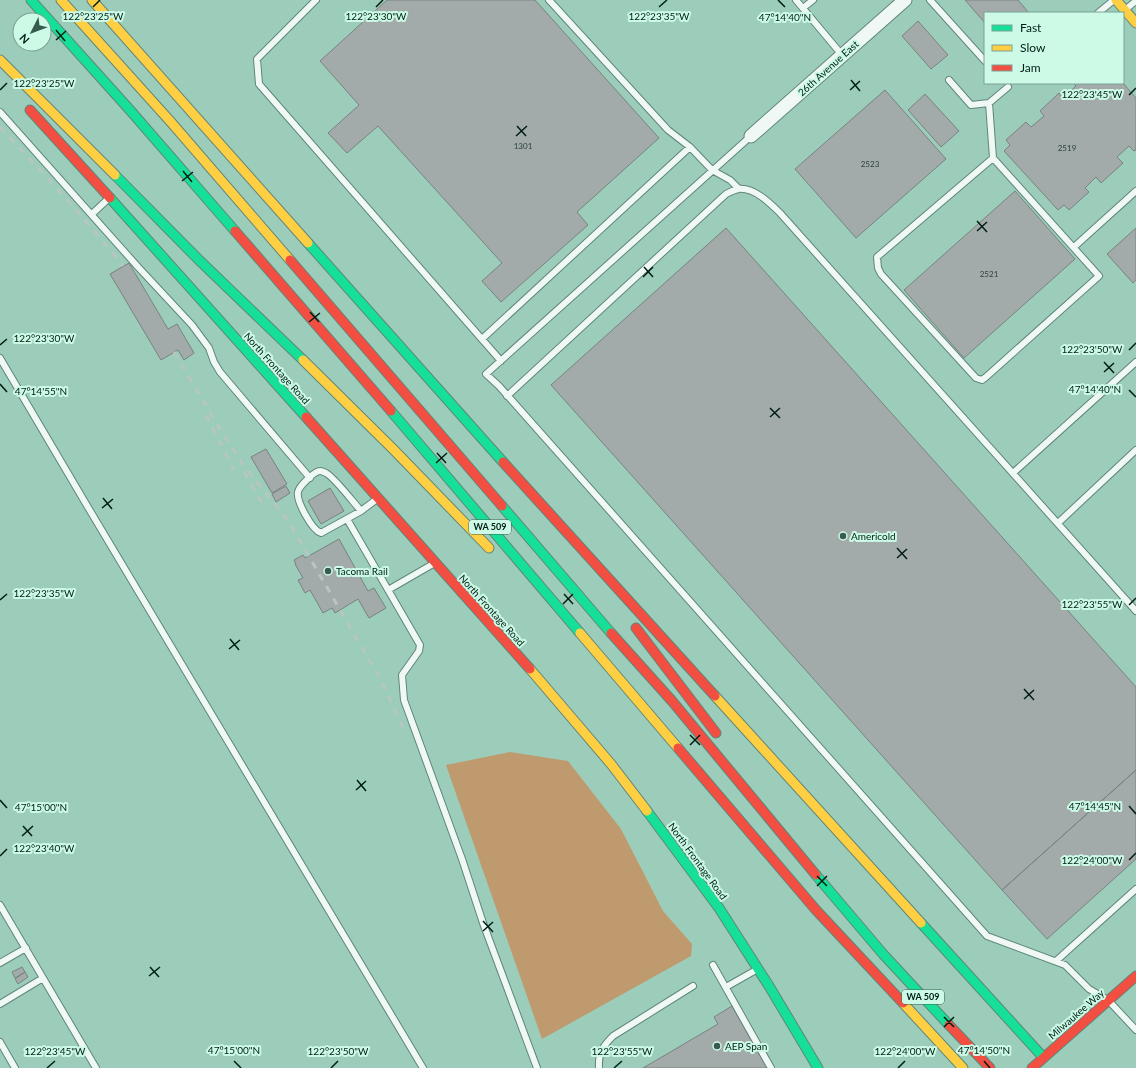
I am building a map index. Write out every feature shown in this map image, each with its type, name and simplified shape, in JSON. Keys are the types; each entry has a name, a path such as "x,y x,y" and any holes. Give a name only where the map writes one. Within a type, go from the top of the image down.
{"main road":[{"name":"WA 509","path":"31,0 129,109 410,433 816,910 963,1068"},
{"name":"WA 509","path":"61,0 170,121 560,575 672,702 883,954 962,1040 990,1068"},
{"path":"92,0 469,425 1043,1058"},
{"path":"1115,0 1136,23"},
{"path":"0,60 228,288 279,336 453,509 497,556"},
{"name":"North Frontage Road","path":"26,105 554,696 611,764 719,908 758,968 818,1068"},
{"path":"469,425 600,583"},
{"path":"551,614 693,765"},
{"path":"630,620 721,740"},
{"path":"773,809 883,954"},
{"name":"Milwaukee Way","path":"1032,1068 1136,976"}],"street":[{"name":"26th Avenue East","path":"751,136 905,0"}],"lane":[{"path":"316,0 258,58 259,84 501,361"},
{"path":"549,0 668,130 690,147 712,170 730,180 738,189"},
{"path":"796,0 842,55"},
{"path":"803,8 813,0"},
{"path":"930,0 984,60"},
{"path":"1099,12 1115,0"},
{"path":"1125,10 1136,1"},
{"path":"949,80 971,105 989,103 1008,84"},
{"path":"989,103 994,158 1099,276 982,380 976,378 882,274 878,268 877,257 994,158"},
{"path":"0,112 138,267 192,325 209,348 214,362 220,372 310,478"},
{"path":"751,136 486,374 987,936 1065,965 1089,989 1108,1000 1136,1030"},
{"path":"482,339 690,147"},
{"path":"507,396 726,194 738,189 749,191 763,196 780,214 1136,611"},
{"path":"1074,247 1136,191"},
{"path":"92,214 110,198"},
{"path":"0,358 423,1068"},
{"path":"1013,473 1136,362"},
{"path":"1058,523 1136,450"},
{"path":"361,511 327,474 319,471 300,488 298,494 302,508 315,530 319,532 324,532 361,511 378,498"},
{"path":"347,519 420,645 419,651 402,675 404,700 462,859 483,923 537,1068"},
{"path":"388,590 435,563"},
{"path":"1056,961 1136,889"},
{"path":"0,905 96,1068"},
{"path":"0,963 26,948"},
{"path":"713,965 771,1068"},
{"path":"726,987 758,968"},
{"path":"0,1004 43,978"},
{"path":"599,1068 598,1060 603,1046 613,1036 693,986"},
{"path":"0,1042 15,1068"}],"shaded area":[{"path":"510,752 568,761 621,829 663,911 692,944 691,956 542,1039 446,765"}],"building":[{"path":"387,0 535,0 659,138 577,212 588,225 501,302 482,281 502,263 378,126 347,153 328,133 359,105 320,61"},
{"path":"965,0 1018,0 1028,12 984,12 984,22"},
{"path":"918,21 948,55 931,69 902,36"},
{"path":"1074,84 1124,84 1136,98 1136,150 1134,151 1129,146 1117,157 1123,163 1101,183 1096,177 1085,188 1089,192 1069,210 1064,205 1058,210 1004,151 1010,145 1006,140 1026,122 1031,127 1044,116 1040,111 1059,93 1063,98 1076,86"},
{"path":"885,90 946,159 856,238 795,169"},
{"path":"925,94 959,131 941,147 908,110"},
{"path":"1015,191 1075,259 964,358 904,290"},
{"name":"Americold","path":"726,228 1136,687 1136,770 1002,890 551,385"},
{"path":"1136,228 1136,280 1133,283 1107,254"},
{"path":"129,263 168,329 177,324 194,353 184,360 178,350 161,360 110,274"},
{"path":"266,449 287,484 272,493 251,457"},
{"path":"286,486 290,493 276,502 272,494"},
{"path":"330,488 344,511 321,524 308,501"},
{"name":"Tacoma Rail","path":"339,539 368,591 374,588 386,608 369,618 358,599 335,613 332,608 323,613 310,590 305,593 298,580 303,578 294,560 303,555 305,558"},
{"path":"1136,770 1136,859 1047,939 1002,890"},
{"path":"22,967 25,972 15,978 12,972"},
{"path":"25,972 28,977 18,984 15,979"},
{"name":"AEP Span","path":"732,1006 767,1068 643,1068 718,1024 714,1017"}],"railway":[{"path":"0,127 64,196 123,266"},
{"path":"174,352 242,463 289,522 382,682 404,730"},
{"path":"206,415 234,470"},
{"path":"244,472 264,506"}],"traffic: fast":[{"path":"31,0 129,109 235,231"},
{"path":"115,175 199,260 303,360"},
{"path":"110,198 306,417"},
{"path":"308,243 503,462"},
{"path":"391,411 580,633"},
{"path":"502,506 611,633"},
{"path":"647,811 719,908 769,986 818,1068"},
{"path":"816,875 883,954 949,1025"},
{"path":"921,923 1043,1057"}],"traffic: slow":[{"path":"61,0 170,121 290,260"},
{"path":"92,0 308,243"},
{"path":"1116,0 1136,23"},
{"path":"0,60 115,175"},
{"path":"303,360 393,449 489,548"},
{"path":"580,633 678,748"},
{"path":"530,669 611,764 647,811"},
{"path":"715,696 921,923"},
{"path":"903,1003 963,1068"}],"traffic: jam":[{"path":"30,110 110,198"},
{"path":"235,231 391,411"},
{"path":"290,260 502,506"},
{"path":"306,417 530,669"},
{"path":"503,462 715,696"},
{"path":"636,628 716,733"},
{"path":"611,633 672,701 816,875"},
{"path":"678,748 816,910 903,1003"},
{"path":"1032,1068 1136,976"},
{"path":"949,1025 990,1068"}],"place":[{"name":"Americold","path":"843,536"},
{"name":"Tacoma Rail","path":"328,571"},
{"name":"AEP Span","path":"717,1046"}]}
